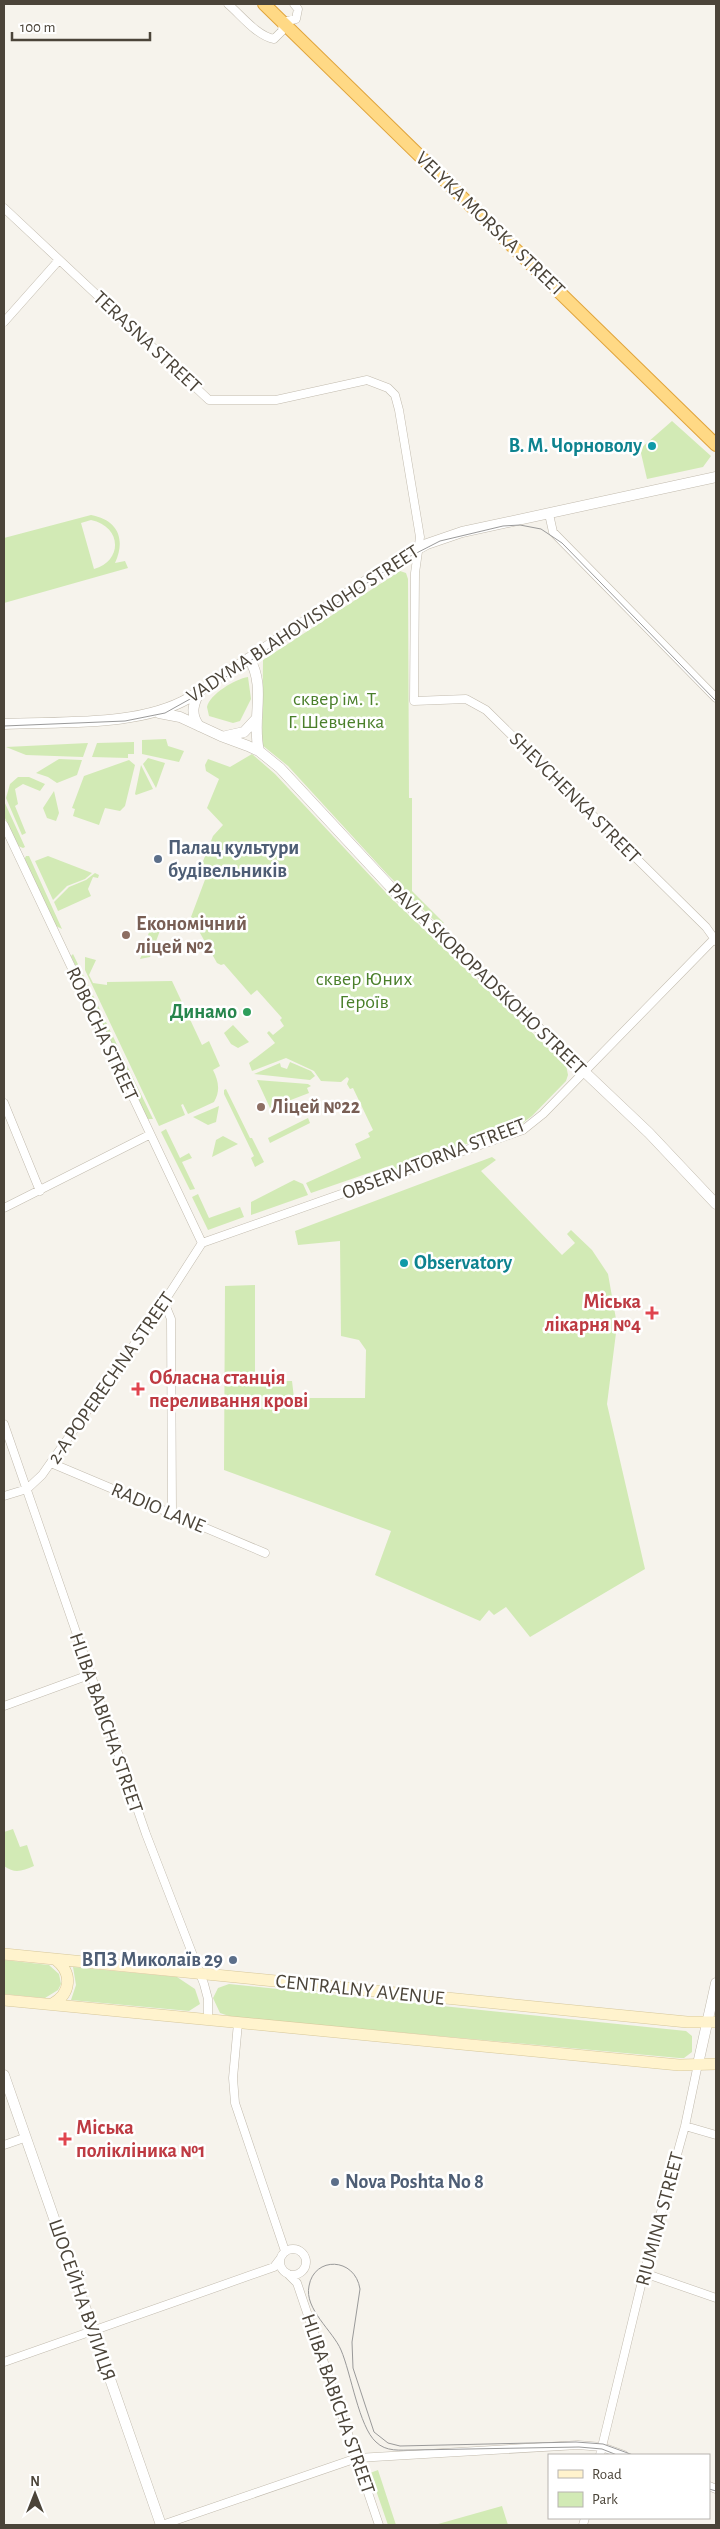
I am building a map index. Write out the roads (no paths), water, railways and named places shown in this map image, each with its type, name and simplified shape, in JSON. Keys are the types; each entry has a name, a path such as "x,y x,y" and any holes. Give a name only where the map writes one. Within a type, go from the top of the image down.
{"highway":[{"name":"VELYKA MORSKA STREET","path":"264,4 716,445"}],"main road":[{"name":"CENTRALNY AVENUE","path":"4,1954 639,2017 712,2022"},
{"path":"52,2004 63,1996 68,1984 66,1970 56,1960"},
{"path":"4,2000 679,2065 716,2064"}],"street":[{"path":"228,4 267,38 274,39 278,36 283,22 296,18 298,8 294,4"},
{"name":"TERASNA STREET","path":"4,208 209,400 276,400 367,380 388,388 395,395 418,526 415,573 414,701"},
{"path":"4,322 59,260"},
{"name":"VADYMA BLAHOVISNOHO STREET","path":"4,724 125,718 155,713 176,706 418,548 462,532 716,477"},
{"path":"549,514 553,532 716,698"},
{"path":"249,658 257,674 258,717 256,735 259,751"},
{"path":"200,691 194,705 193,714 200,727"},
{"name":"SHEVCHENKA STREET","path":"414,701 455,698 478,704 716,939"},
{"name":"PAVLA SKOROPADSKOHO STREET","path":"155,713 180,717 259,751 280,768 398,895 649,1133 716,1204"},
{"path":"221,736 232,736 244,732 258,717"},
{"name":"ROBOCHA STREET","path":"4,825 149,1135 202,1243"},
{"name":"OBSERVATORNA STREET","path":"202,1243 510,1135 533,1123 716,939"},
{"path":"4,1103 40,1191"},
{"path":"4,1208 149,1135"},
{"name":"2-A POPERECHNA STREET","path":"27,1489 51,1463 164,1302 202,1243"},
{"path":"164,1302 171,1319 172,1514"},
{"name":"HLIBA BABICHA STREET","path":"4,1424 89,1675 149,1843 208,1999 208,2020"},
{"name":"RADIO LANE","path":"51,1463 265,1553"},
{"path":"4,1496 27,1489"},
{"path":"4,1706 89,1675"},
{"name":"RIUMINA STREET","path":"601,2451 644,2273 685,2126 698,2064 712,2022 716,1983"},
{"path":"238,2023 233,2078 235,2103 285,2251"},
{"name":"ШОСЕЙНА ВУЛИЦЯ","path":"4,2075 24,2138 161,2525"},
{"path":"685,2126 716,2135"},
{"path":"4,2145 24,2138"},
{"path":"4,2362 274,2267 285,2251 294,2249 302,2253 306,2261 297,2283"},
{"path":"280,2259 286,2273"},
{"path":"274,2267 286,2273 301,2272"},
{"name":"HLIBA BABICHA STREET","path":"286,2273 297,2283 379,2525"},
{"path":"644,2273 716,2298"},
{"path":"161,2525 357,2458 578,2445 618,2454"}],"tram line":[{"path":"4,726 125,721 165,713 208,689 397,563 440,541 503,526 520,525 541,529 562,543 716,701"},
{"path":"614,2454 602,2449 579,2447 393,2450 380,2445 370,2435 365,2425 341,2350 320,2320 311,2303 309,2286 312,2276 318,2269 334,2264 343,2266 357,2278 360,2289 352,2342 353,2368 374,2432 388,2443 400,2446 576,2442 603,2444 630,2454"},
{"path":"710,2489 716,2491"}],"place":[{"name":"В. М. Чорноволу","path":"652,446"},
{"name":"Палац культури будівельників","path":"158,859"},
{"name":"Економічний ліцей №2","path":"126,935"},
{"name":"Динамо","path":"247,1012"},
{"name":"Ліцей №22","path":"261,1107"},
{"name":"Observatory","path":"404,1263"},
{"name":"Міська лікарня №4","path":"652,1313"},
{"name":"Обласна станція переливання крові","path":"138,1389"},
{"name":"ВПЗ Миколаїв 29","path":"233,1960"},
{"name":"Міська полікліника №1","path":"65,2139"},
{"name":"Nova Poshta No 8","path":"335,2182"}],"park label":[{"name":"сквер ім. Т. Г. Шевченка","path":"336,710"},
{"name":"сквер Юних Героїв","path":"364,990"}]}
